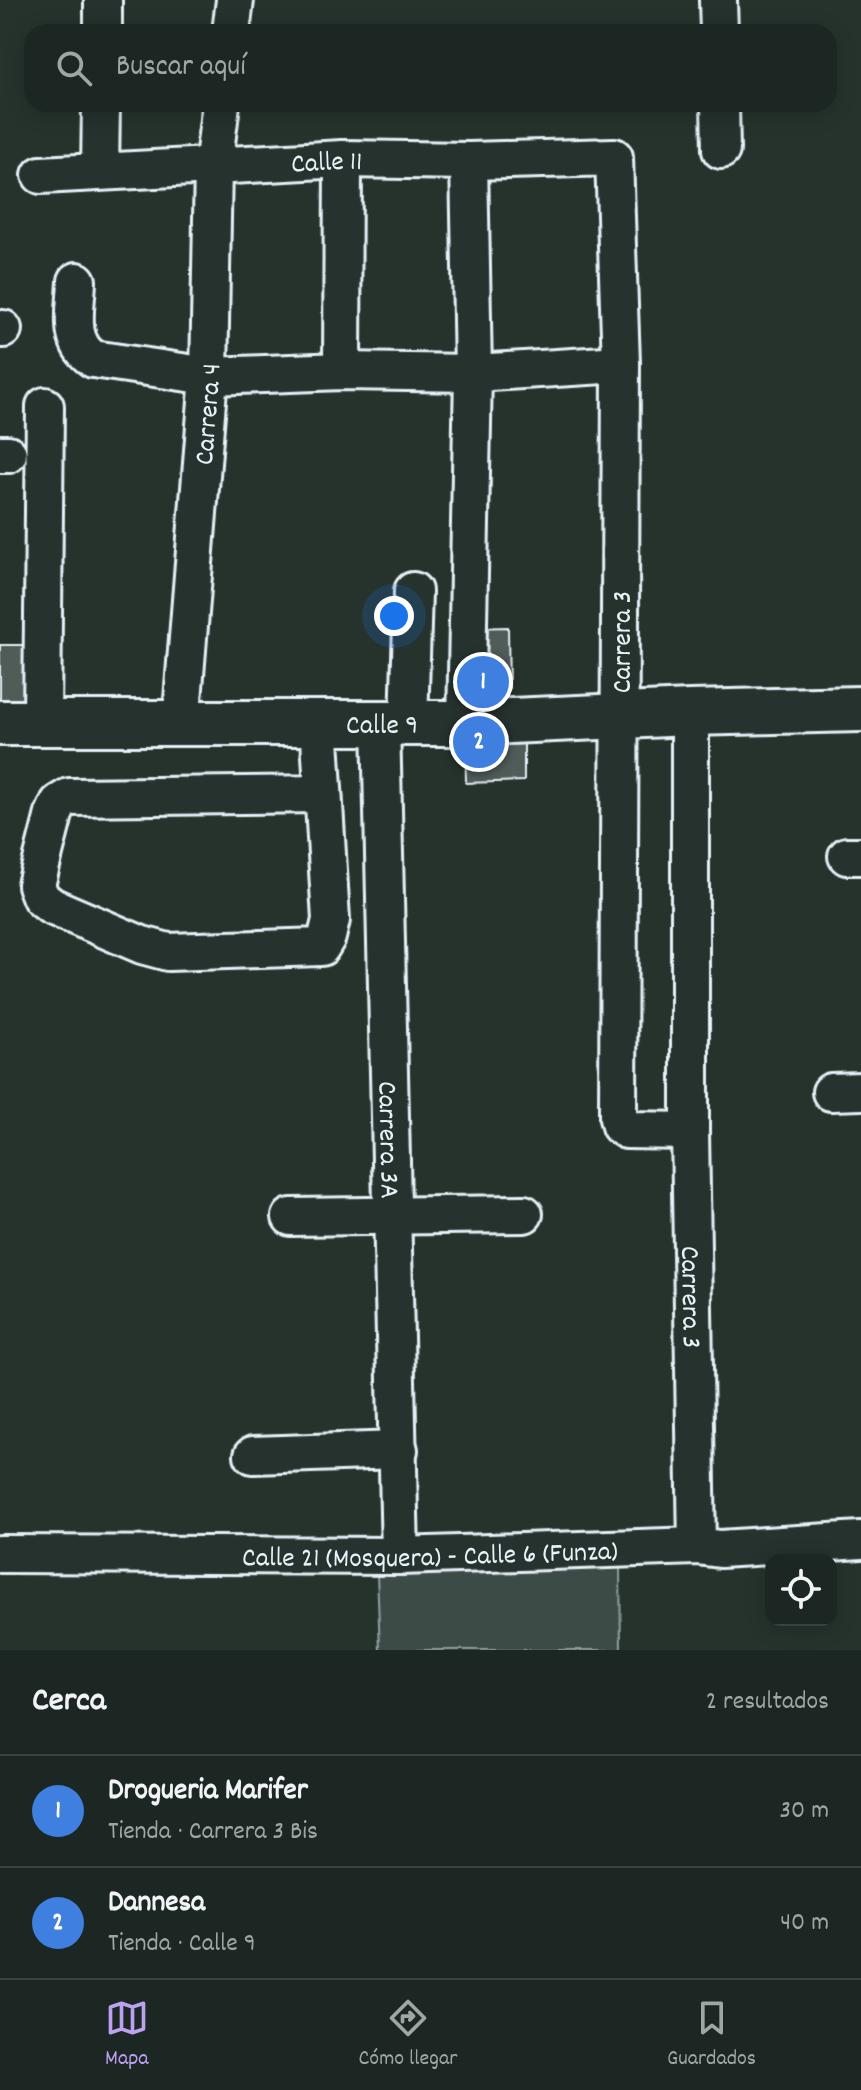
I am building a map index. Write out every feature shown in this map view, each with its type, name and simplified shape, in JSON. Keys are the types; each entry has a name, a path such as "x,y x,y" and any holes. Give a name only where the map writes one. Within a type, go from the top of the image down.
{"main road":[{"name":"Calle 9","path":"10,723 466,723 861,709"}],"street":[{"path":"103,0 103,24"},
{"path":"232,24 235,0"},
{"path":"718,0 719,24"},
{"path":"100,171 101,112"},
{"name":"Carrera 4","path":"181,725 209,376 213,167 220,112"},
{"path":"720,112 721,150"},
{"name":"Calle 11","path":"41,175 343,159 469,161 614,157"},
{"name":"Carrera 3","path":"614,157 621,364 620,1126 626,1130 690,1131"},
{"path":"342,371 343,159"},
{"path":"466,723 473,373 469,161"},
{"path":"77,281 75,337 81,351 93,359 209,376 342,371 473,373 621,364"},
{"path":"10,723 45,406"},
{"name":"Carrera 3A","path":"400,1556 391,1215 395,723 413,591"},
{"name":"Carrera 3","path":"690,713 690,1131 713,1552"},
{"path":"319,722 331,920 321,947 168,952 142,945 51,906 41,898 36,885 54,814 59,803 69,797 322,794"},
{"path":"291,1217 524,1214"},
{"path":"253,1455 399,1450"},
{"name":"Calle 21 (Mosquera) - Calle 6 (Funza)","path":"0,1554 309,1564 400,1556 713,1552 861,1540"}],"shaded area":[{"path":"620,1567 621,1650 380,1650 377,1573"}],"building":[{"path":"508,627 509,690 472,690 471,628"},
{"path":"0,645 25,645 25,703 0,703"},
{"path":"524,731 524,781 466,783 465,733"}],"place":[{"name":"Drogueria Marifer","path":"483,682"},
{"name":"Dannesa","path":"479,742"}]}
